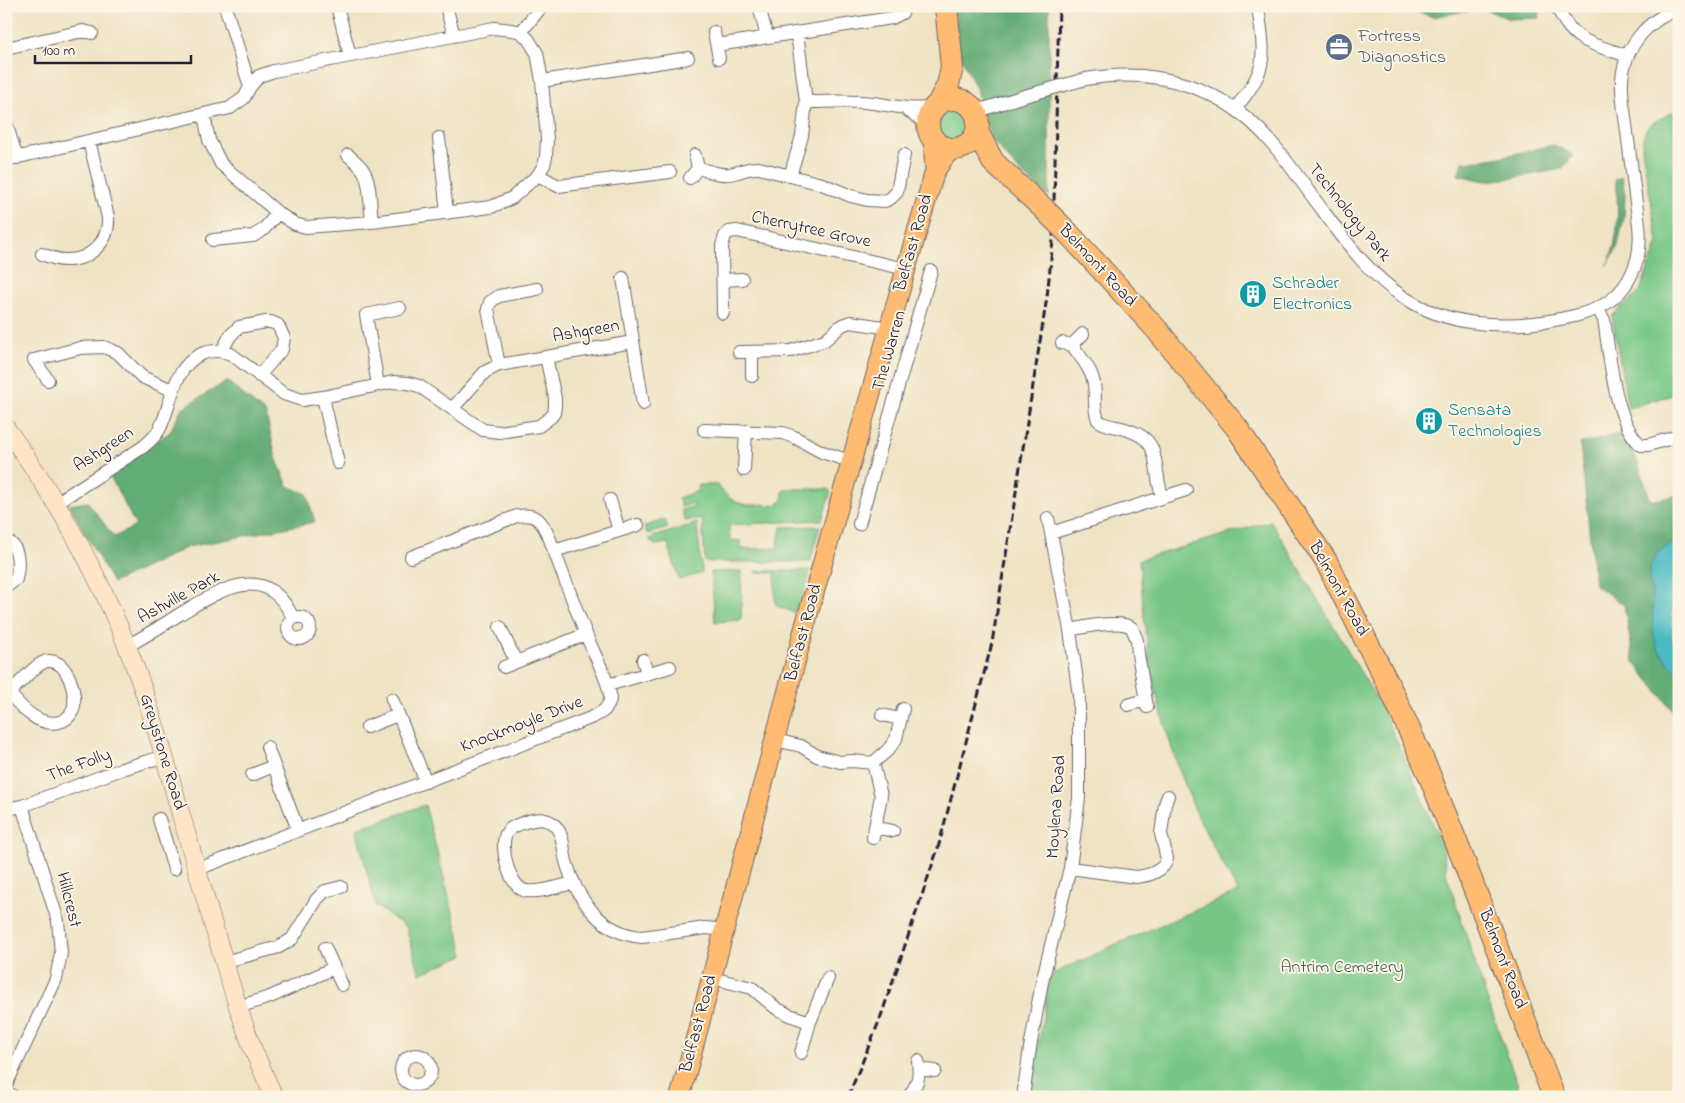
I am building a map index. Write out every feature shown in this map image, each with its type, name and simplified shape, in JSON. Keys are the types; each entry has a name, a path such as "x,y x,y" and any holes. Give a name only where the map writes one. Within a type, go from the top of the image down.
{"highway":[{"name":"Belfast Road","path":"940,129 952,67 946,6"},
{"name":"Belfast Road","path":"952,67 977,114"},
{"path":"945,100 960,100 977,114 971,141 962,147 940,129 945,100"},
{"name":"Belmont Road","path":"977,114 993,162"},
{"name":"Belmont Road","path":"940,129 993,162 1043,208 1158,330 1237,428 1326,562 1394,696 1428,774 1554,1097"}],"main road":[{"name":"Belfast Road","path":"680,1097 808,618 935,171 940,129"},
{"name":"Greystone Road","path":"6,428 56,503 93,568 127,646 147,699 165,756 238,1007 252,1047 274,1097"}],"street":[{"path":"225,6 250,87"},
{"path":"337,6 350,56"},
{"path":"446,6 454,36"},
{"path":"521,32 542,6"},
{"path":"759,6 767,37"},
{"path":"714,32 718,51 767,37 892,18 902,13 905,6"},
{"path":"1235,109 1255,81 1261,67 1262,53 1258,6"},
{"path":"1557,6 1566,25 1574,34 1590,43 1628,56"},
{"name":"Technology Park","path":"977,114 1021,97 1086,79 1120,75 1143,75 1162,78 1202,90 1235,109 1271,142 1350,246 1374,273 1394,291 1419,306 1449,318 1476,324 1497,326 1522,325 1566,319 1598,309 1614,296 1627,281 1637,260 1639,224 1622,78 1628,56 1638,37 1649,25 1668,12 1679,9"},
{"path":"6,123 12,159 230,108 244,98 250,87 265,73 494,28 521,32 537,53 542,81 547,148 544,165 538,175 520,192 503,203 485,209 372,222 306,226 295,224 278,213 221,164 209,140 204,115"},
{"path":"6,48 83,31 92,33"},
{"path":"790,176 802,136 806,102 797,33"},
{"path":"542,81 688,58"},
{"path":"806,102 871,102 922,110 940,129"},
{"path":"904,108 940,129"},
{"path":"439,138 447,213"},
{"path":"42,254 64,260 78,258 92,252 100,245 106,235 109,224 108,217 89,141"},
{"path":"348,155 362,168 368,181 372,222"},
{"path":"695,155 694,173 724,174 752,167 759,168 829,187 851,196 867,200 885,201 892,198 897,192 904,155"},
{"path":"538,175 558,186 670,172"},
{"path":"220,235 250,237 267,226 278,213"},
{"name":"Cherrytree Grove","path":"723,313 723,240 727,233 734,231 906,269"},
{"name":"The Warren","path":"859,524 931,271"},
{"name":"Ashgreen","path":"623,278 643,404"},
{"path":"723,280 742,279"},
{"path":"499,365 488,309 490,302 499,296 537,289"},
{"path":"378,385 366,315 400,308"},
{"path":"1598,309 1604,320 1618,406 1634,439 1641,445 1648,445 1679,436"},
{"path":"222,351 230,336 239,327 266,322 278,325 284,338 282,349 259,376"},
{"path":"752,376 746,352 791,352 825,340 842,325 850,322 890,328"},
{"path":"1082,334 1067,344 1092,374 1094,408 1098,420 1109,426 1136,433 1151,444 1155,452 1162,498"},
{"name":"Ashgreen","path":"452,409 485,372 499,365 633,342"},
{"path":"48,380 34,360 80,348 104,346 118,353 142,377 172,390"},
{"name":"Ashgreen","path":"56,503 148,443 159,429 172,390 183,368 190,361 205,352 222,351 237,358 278,389 302,400 401,382 419,386 478,427 489,432 543,424 554,413 555,398 546,357"},
{"path":"323,397 338,462"},
{"path":"704,430 746,430 783,433 794,436 822,452 852,462"},
{"path":"744,470 746,430"},
{"path":"860,434 882,440"},
{"path":"1051,533 1186,490"},
{"path":"610,500 620,531"},
{"name":"Knockmoyle Drive","path":"198,869 603,712 608,706 610,700 608,685 543,524 532,515 510,518 411,557"},
{"name":"Moylena Road","path":"1023,1097 1042,982 1070,868 1079,798 1079,696 1070,630 1048,518"},
{"path":"554,551 638,525"},
{"path":"6,540 14,546 18,563 16,579 6,587"},
{"name":"Ashville Park","path":"127,646 214,594 231,587 255,585 268,587 282,599 293,618"},
{"path":"1070,630 1086,626 1122,623 1131,626 1135,631 1146,704 1128,705"},
{"path":"500,626 510,664 586,634"},
{"path":"643,660 647,673"},
{"path":"48,661 60,664 67,674 73,688 74,707 66,719 57,723 47,723 29,714 8,693 40,665 48,661"},
{"path":"608,685 670,667"},
{"path":"392,698 426,782"},
{"path":"775,740 801,746 817,756 840,762 873,763 888,750 896,739 901,714 882,715"},
{"path":"367,727 398,715"},
{"path":"266,747 298,830"},
{"name":"The Folly","path":"6,809 22,806 122,769 165,756"},
{"path":"873,763 881,796 874,832 893,831"},
{"path":"252,775 274,766"},
{"path":"1070,868 1136,877 1146,876 1161,868 1167,859 1161,834 1165,804 1172,798 1160,785"},
{"name":"Hillcrest","path":"6,1086 56,979 61,953 58,921 22,806"},
{"path":"159,819 174,869"},
{"path":"572,883 529,892 520,888 511,876 505,860 503,850 505,834 514,827 537,819 545,819 552,822 560,832 572,883 592,912 605,924 618,932 632,936 655,936 706,928 725,930"},
{"path":"166,843 187,836"},
{"path":"224,962 279,947 292,939 317,899 325,891 340,887"},
{"path":"325,948 342,985"},
{"path":"238,1007 270,997 334,968"},
{"path":"712,978 752,988 783,1012 810,1022"},
{"path":"801,1053 810,1022 828,978"},
{"path":"908,1097 917,1084 918,1065 935,1071"},
{"path":"6,1092 14,1097"}],"green space":[{"path":"954,6 1049,6 1049,197 1019,171 991,139 976,88 959,53"},
{"path":"1402,6 1541,6 1539,18 1509,19 1482,8 1433,17"},
{"path":"952,107 964,112 969,124 964,136 952,141 940,136 935,124 940,112"},
{"path":"1673,112 1679,122 1679,393 1628,408 1612,316 1640,291 1658,242 1642,149 1643,140 1644,134 1650,125"},
{"path":"1554,145 1573,155 1562,169 1485,181 1458,175 1463,162 1496,158"},
{"path":"1622,177 1625,195 1624,217 1617,249 1606,266 1611,257 1616,235 1618,211 1615,179"},
{"path":"227,381 266,414 276,458 288,486 307,494 315,522 188,547 113,583 69,505 88,502 114,537 136,526 109,474 170,432 181,409"},
{"path":"1627,432 1651,501 1679,495 1679,569 1663,638 1679,655 1679,718 1634,662 1624,605 1595,585 1580,444"},
{"path":"698,485 718,485 738,503 750,505 765,504 766,507 778,504 783,500 783,491 785,489 828,489 831,492 822,520 729,525 730,540 741,541 741,549 777,548 781,527 820,526 810,562 705,562 702,518 685,521 681,510 695,506 693,503 681,507 678,498 698,491"},
{"path":"665,519 668,528 648,534 644,527"},
{"name":"Antrim Cemetery","path":"1271,521 1382,708 1442,844 1447,876 1483,987 1522,1097 1026,1097 1039,1042 1050,975 1114,945 1238,892 1192,803 1165,727 1149,657 1139,560"},
{"path":"697,523 702,573 679,580 668,543 655,545 651,542 650,538"},
{"path":"811,570 800,606 795,613 777,606 775,602 775,573 756,573 756,571"},
{"path":"742,571 741,620 715,622 711,572"},
{"path":"425,805 464,955 420,974 406,927 376,906 356,829"}],"water":[{"path":"1679,542 1679,592 1672,612 1672,639 1679,651 1679,673 1669,664 1659,650 1655,640 1649,577 1651,564 1662,549"}],"railway":[{"path":"848,1097 880,1019 938,848 992,643 1047,297 1053,240 1059,6"}],"place":[{"name":"Fortress Diagnostics","path":"1339,47"},
{"name":"Schrader Electronics","path":"1253,294"},
{"name":"Sensata Technologies","path":"1429,421"}]}
